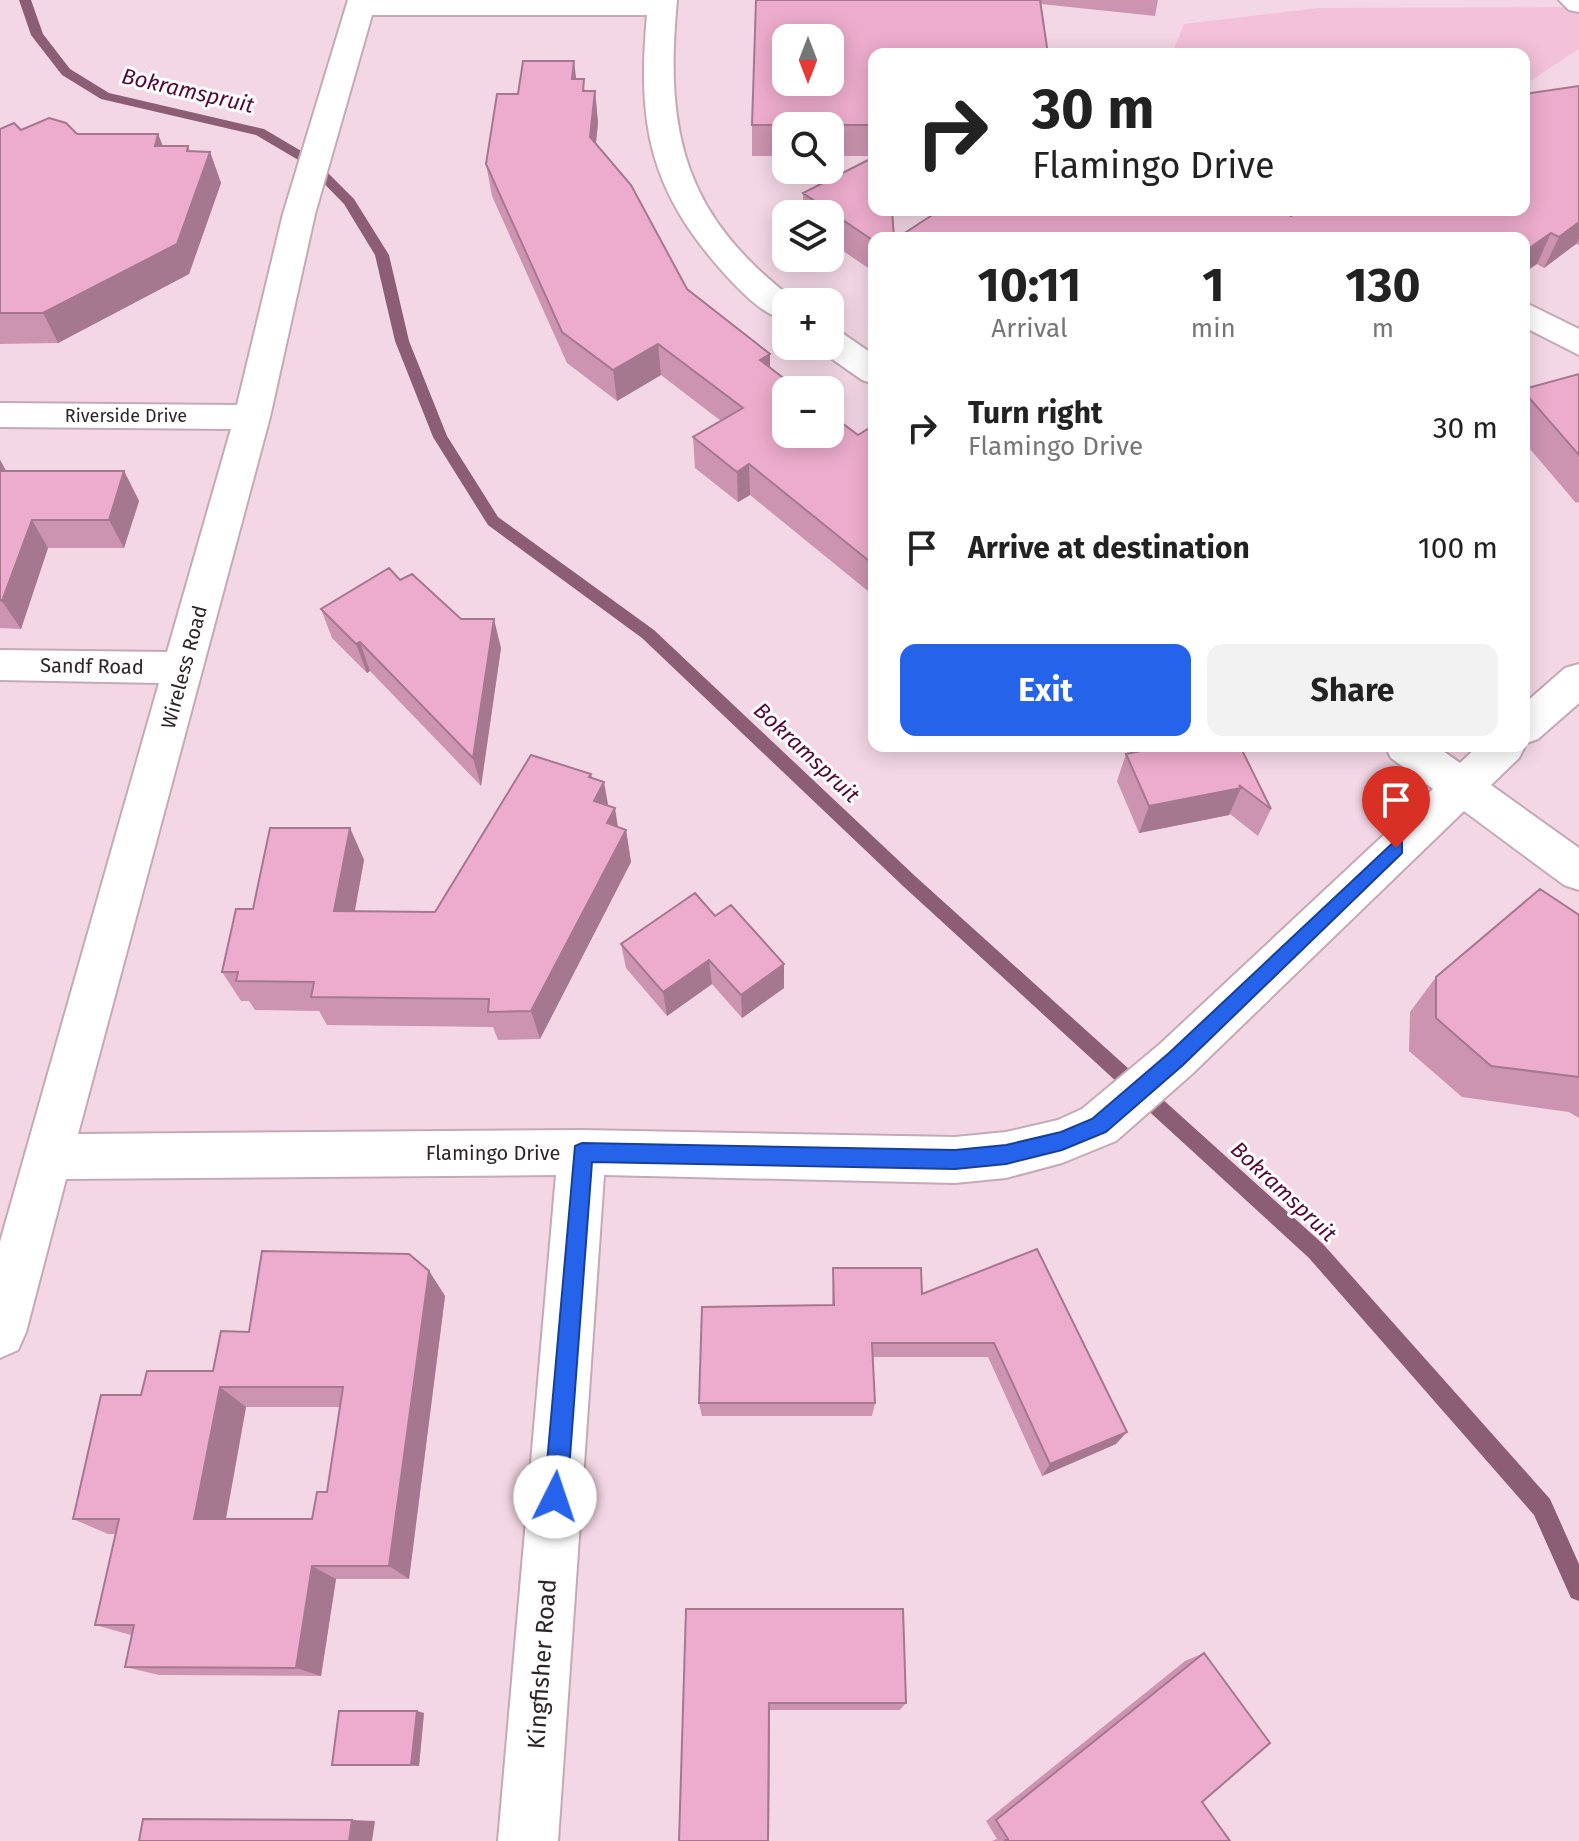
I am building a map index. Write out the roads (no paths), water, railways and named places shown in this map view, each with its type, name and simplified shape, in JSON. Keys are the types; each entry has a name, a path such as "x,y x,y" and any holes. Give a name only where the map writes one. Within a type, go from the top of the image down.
{"street":[{"path":"1573,0 1579,4"},
{"path":"361,3 663,4 659,112 675,178 710,236 772,300"},
{"name":"Wireless Road","path":"0,1332 252,417 299,214 361,3"},
{"path":"1530,316 1579,344"},
{"path":"844,351 868,368"},
{"name":"Riverside Drive","path":"0,415 252,417"},
{"name":"Sandf Road","path":"0,665 184,668"},
{"path":"1530,723 1579,679"},
{"path":"1414,752 1579,872"},
{"name":"Flamingo Drive","path":"47,1157 582,1152 955,1160 1006,1155 1062,1141 1099,1125 1176,1059 1498,752"},
{"name":"Kingfisher Road","path":"528,1841 582,1152"}],"waterway":[{"name":"Bokramspruit","path":"25,0 37,35 66,72 105,96 260,132 309,161 349,202 382,255 402,341 440,437 493,521 648,634 909,881 1316,1251 1542,1507 1579,1590"}]}
